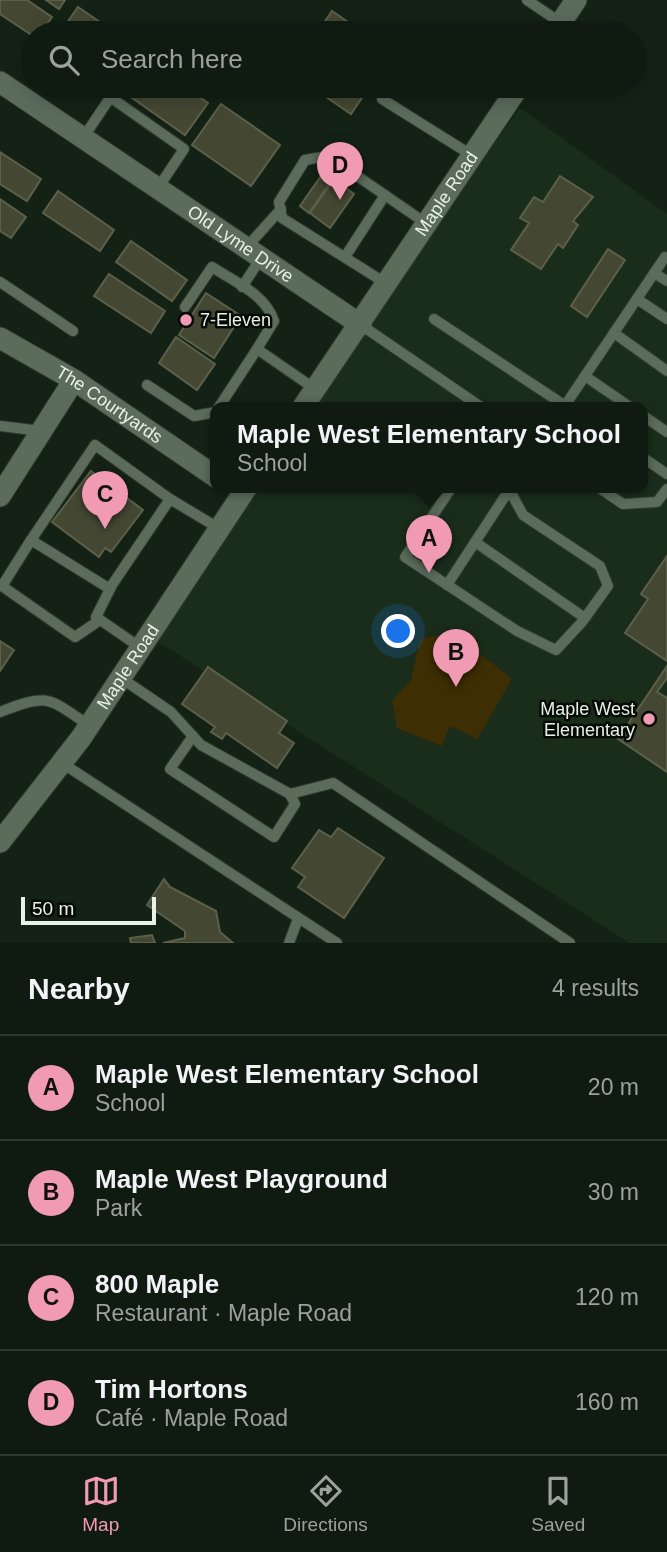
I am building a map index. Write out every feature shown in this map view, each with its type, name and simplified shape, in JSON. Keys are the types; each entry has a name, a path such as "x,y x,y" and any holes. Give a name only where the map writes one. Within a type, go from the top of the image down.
{"main road":[{"path":"562,21 576,0"},
{"name":"Old Lyme Drive","path":"2,86 360,325"},
{"name":"Maple Road","path":"309,398 511,98"},
{"name":"The Courtyards","path":"0,338 74,380 210,474"},
{"path":"0,496 74,380"},
{"name":"Maple Road","path":"2,837 90,726 220,528 238,493"}],"lane":[{"path":"527,0 550,21"},
{"path":"83,138 109,98"},
{"path":"111,98 184,149 158,188"},
{"path":"382,99 473,156"},
{"path":"387,284 282,218 279,202 305,160 328,156 427,224"},
{"path":"345,257 385,195"},
{"path":"242,287 253,253 281,209"},
{"path":"568,402 665,257"},
{"path":"185,307 212,267 262,300 274,321 222,402"},
{"path":"654,273 667,281"},
{"path":"0,282 73,331"},
{"path":"637,299 667,318"},
{"path":"435,319 559,402"},
{"name":"Old Lyme Drive","path":"360,325 474,402"},
{"path":"614,333 667,371"},
{"path":"257,349 309,398"},
{"path":"585,376 623,402"},
{"path":"147,385 194,416 210,413"},
{"path":"648,419 667,432"},
{"path":"0,426 41,431"},
{"path":"100,620 75,637 2,586 95,445 170,499 220,528"},
{"path":"648,461 667,474"},
{"path":"607,493 623,504 657,502 667,489"},
{"path":"448,493 405,557 517,631 556,650 585,618 608,586 600,566 523,515 512,493"},
{"path":"447,585 506,493"},
{"path":"141,648 96,617 110,589 170,499"},
{"path":"31,540 110,589"},
{"path":"475,542 585,618"},
{"path":"121,678 171,712 201,746 290,794 295,804 274,837 170,769 192,736"},
{"path":"0,712 30,701 49,698 90,726"},
{"path":"62,763 337,943"},
{"path":"290,794 333,783 570,943"},
{"path":"289,943 298,919"}],"shaded area":[{"path":"520,108 667,214 667,943 630,943 149,636 243,493 648,493 648,402 307,402"},
{"path":"454,633 512,679 477,739 450,726 442,746 397,728 392,701 411,680 420,639"}],"building":[{"path":"0,0 27,0 52,17 49,21 21,21 21,28 0,14"},
{"path":"46,0 65,0 59,9"},
{"path":"78,7 98,21 68,21"},
{"path":"332,11 347,21 325,21"},
{"path":"132,98 201,98 208,103 185,135"},
{"path":"328,98 362,98 351,114"},
{"path":"221,104 280,145 251,186 192,145"},
{"path":"0,152 41,179 27,201 0,184"},
{"path":"323,173 333,179 309,213 300,206"},
{"path":"560,176 593,197 573,221 578,225 563,248 558,244 541,269 511,250 529,223 520,218 534,197 543,202"},
{"path":"334,179 354,194 330,228 310,213"},
{"path":"58,191 114,230 100,251 43,213"},
{"path":"0,199 26,217 11,238 0,231"},
{"path":"131,241 187,280 172,301 116,262"},
{"path":"608,249 625,260 587,317 571,306"},
{"path":"109,274 165,311 151,333 94,296"},
{"path":"206,293 241,316 214,358 179,335"},
{"path":"176,337 215,364 197,390 159,363"},
{"path":"91,471 143,510 111,552 105,548 99,557 52,522"},
{"name":"Maple West Elementary","path":"667,556 667,661 625,633 648,599 641,594"},
{"path":"0,641 14,650 0,671"},
{"name":"Maple West Elementary","path":"667,666 667,678 657,692 667,698 667,772 618,739"},
{"path":"208,667 287,721 279,733 294,743 277,768 226,733 222,739 211,732 215,727 182,704"},
{"path":"338,828 384,858 344,918 298,887 305,877 292,868 319,830 331,837"},
{"path":"164,879 170,887 216,911 220,932 233,943 163,943 185,938 185,931 147,905"},
{"path":"152,935 155,943 131,943 130,938"}],"place":[{"name":"Tim Hortons","path":"340,200"},
{"name":"7-Eleven","path":"186,320"},
{"name":"800 Maple","path":"105,529"},
{"name":"Maple West Elementary School","path":"429,573"},
{"name":"Maple West Playground","path":"456,687"},
{"name":"Maple West Elementary","path":"649,719"}]}
